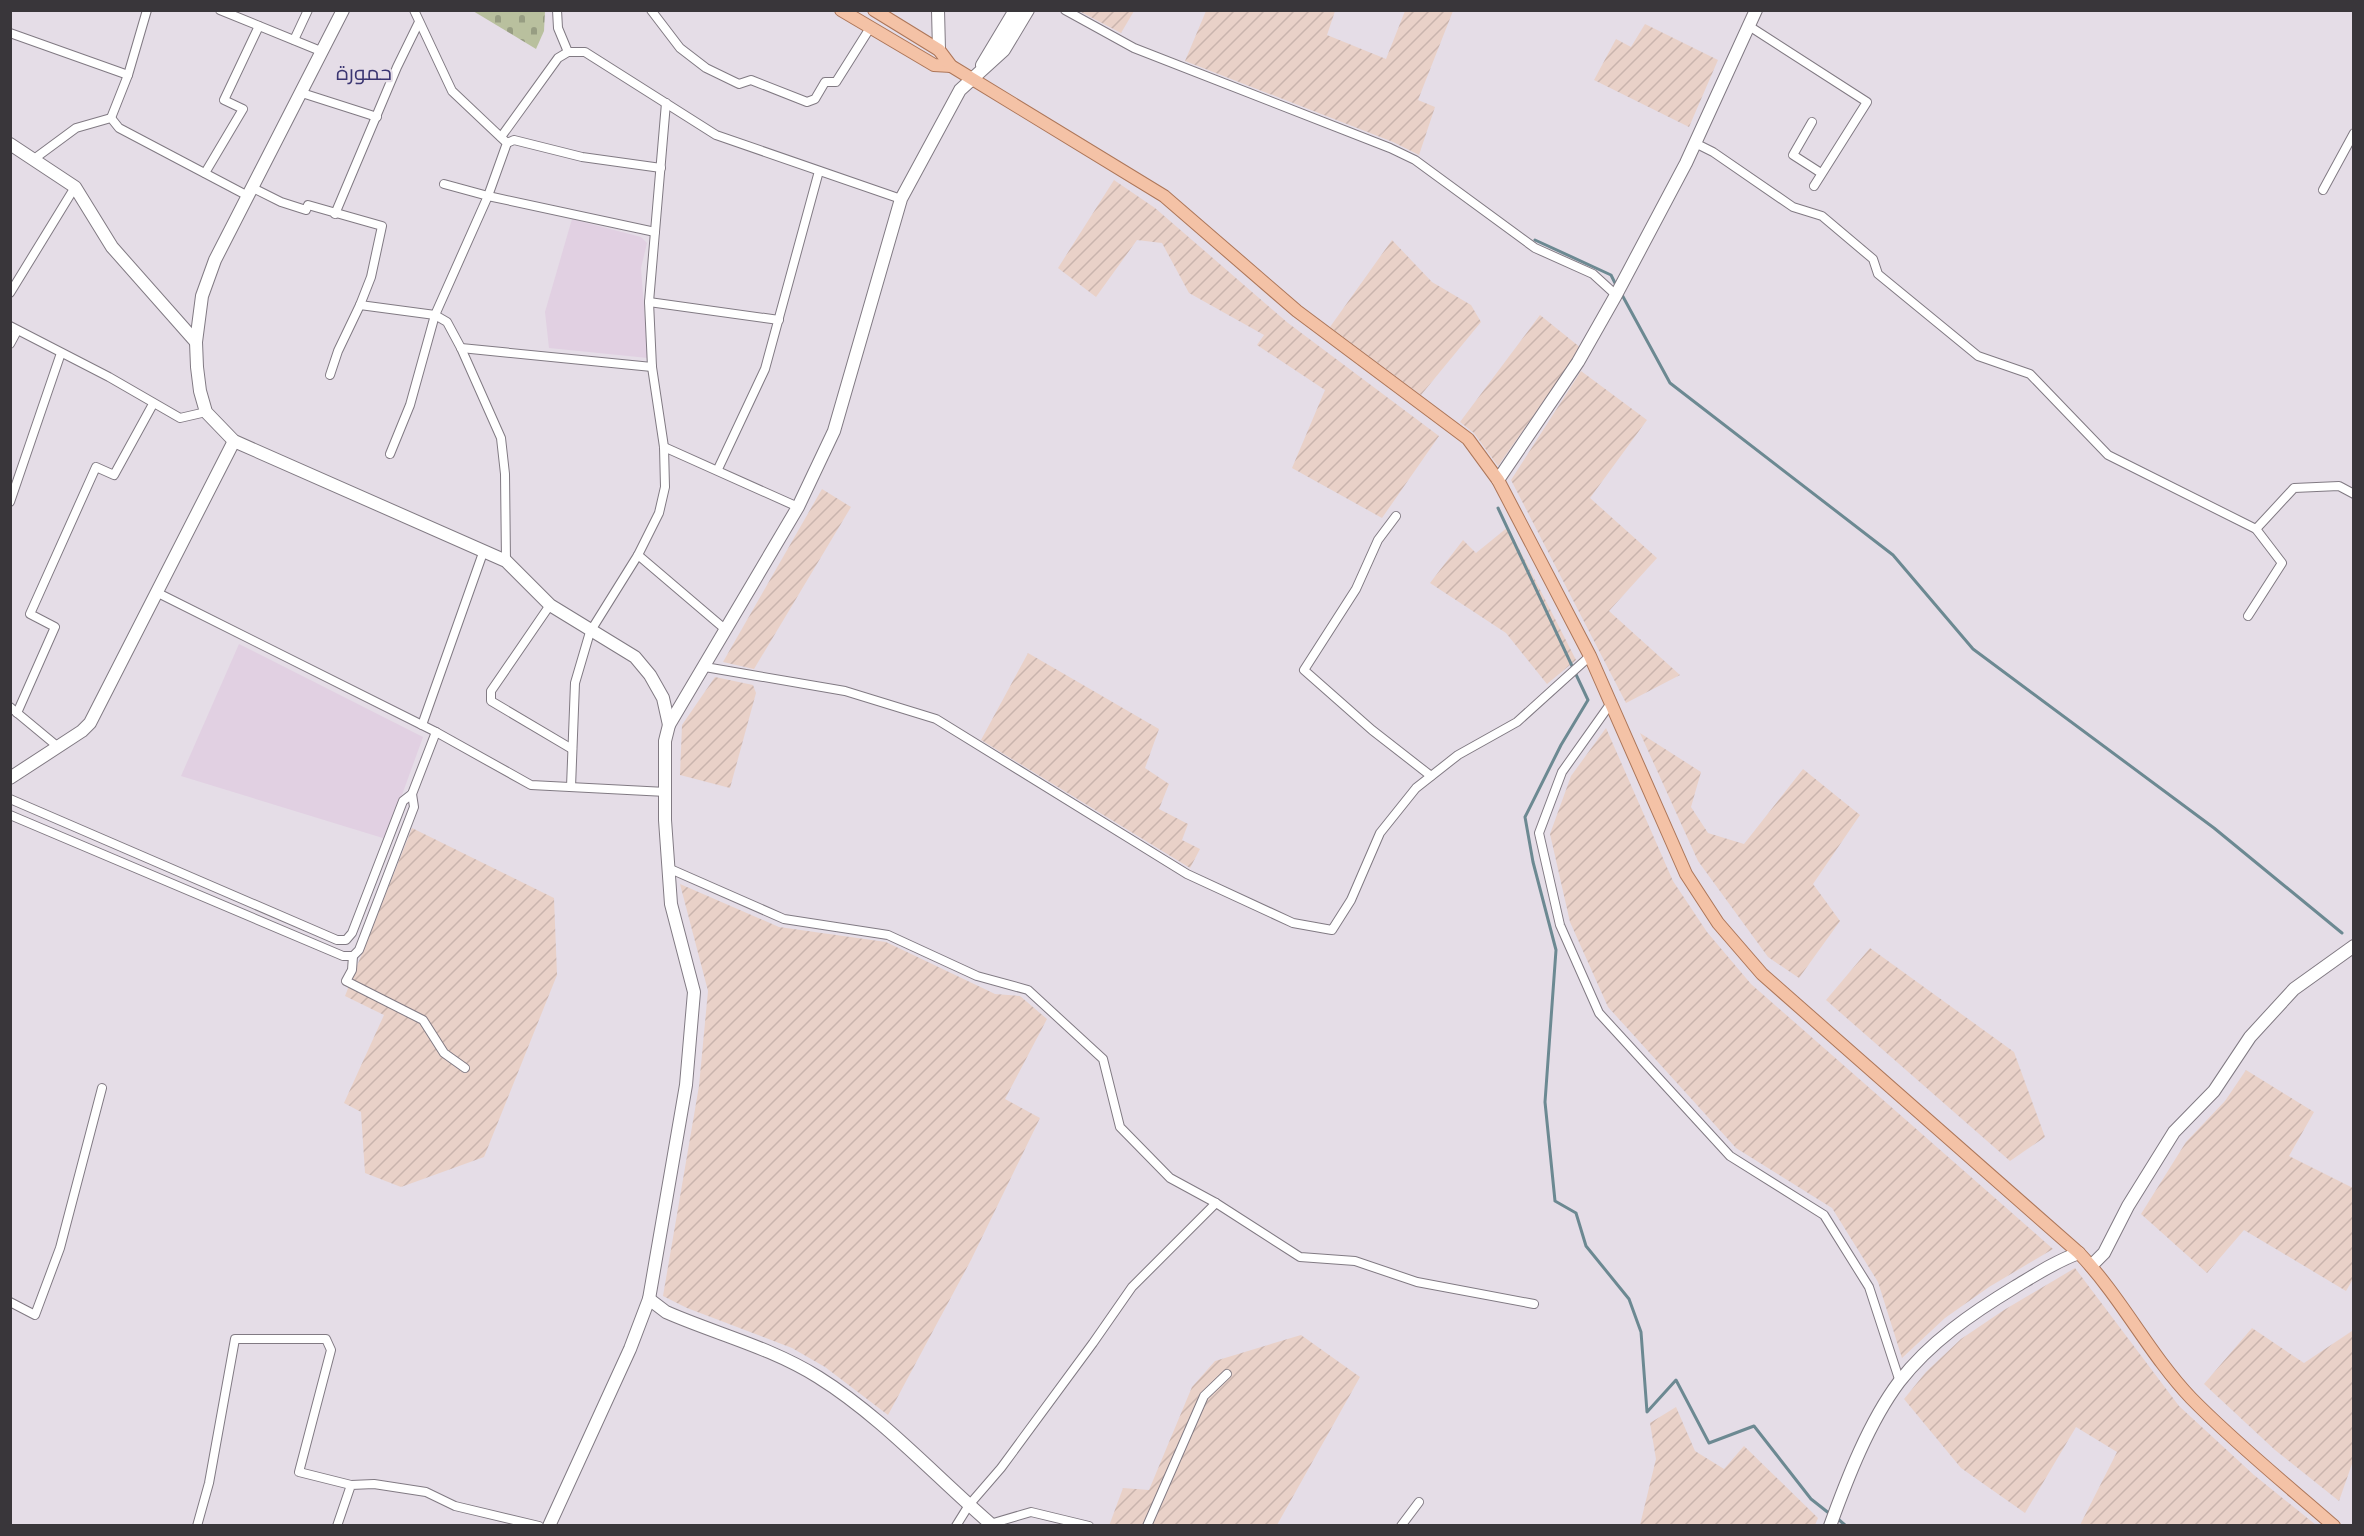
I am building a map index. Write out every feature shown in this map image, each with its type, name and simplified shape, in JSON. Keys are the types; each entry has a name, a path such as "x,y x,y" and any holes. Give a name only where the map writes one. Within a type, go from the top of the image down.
{"main road":[{"path":"344,10 215,260 206,287 196,342 200,391 206,412 234,441 506,561 550,605 590,632 635,657 650,675 663,698 669,724"},
{"path":"841,10 934,65 951,66 974,78 1164,196 1297,311 1468,439 1498,480 1590,656 1686,874 1719,923 1762,974 2079,1253 2190,1396 2334,1526"},
{"path":"874,10 939,50 951,66"},
{"path":"938,10 939,50"},
{"path":"974,78 1015,10"},
{"path":"549,1526 630,1349 649,1299 686,1085 694,992 671,904 665,820 665,741 669,724 705,667 798,507 834,431 901,199 960,90 1004,50 1028,10"},
{"path":"1498,480 1578,362 1616,295 1695,143 1756,10"},
{"path":"10,144 75,187 112,247 196,342"},
{"path":"10,778 82,731 90,723 234,441"},
{"path":"2091,1266 2104,1254 2128,1206 2175,1132 2214,1091 2250,1037 2294,989 2350,948"},
{"path":"1830,1526 1866,1440 1900,1382 1922,1357 1953,1328 2015,1287 2061,1260 2079,1253"},
{"path":"649,1299 666,1312 778,1355 819,1378 880,1424 992,1525"}],"street":[{"path":"111,118 128,75 147,10"},
{"path":"220,10 323,52"},
{"path":"294,40 308,10"},
{"path":"414,10 452,91 504,140 582,157 661,168"},
{"path":"557,10 558,28 568,52"},
{"path":"651,10 680,48 706,68 739,84 751,80 807,102 815,99 825,82 836,82 870,28"},
{"path":"1065,10 1134,48 1390,148 1415,160 1535,248 1593,274 1616,295"},
{"path":"335,214 397,67 419,22"},
{"path":"205,173 243,109 224,100 259,26"},
{"path":"1749,26 1868,102 1814,186"},
{"path":"10,33 128,75"},
{"path":"390,454 410,405 435,315 488,196 504,140 558,58 568,52 585,52 716,135 901,199"},
{"path":"302,93 377,117"},
{"path":"571,787 575,683 590,632 638,555 659,513 665,487 664,447 652,367 649,302 666,103"},
{"path":"111,118 119,128 205,173 250,192 306,210 308,205 382,226 371,277 338,351 330,375"},
{"path":"34,159 76,128 111,118"},
{"path":"1812,122 1793,155 1821,173"},
{"path":"2323,190 2354,133"},
{"path":"1695,143 1713,152 1793,207 1822,216 1873,259 1878,274 1978,356 2030,374 2108,455 2256,529 2282,563 2248,616"},
{"path":"717,469 765,369 819,171"},
{"path":"444,184 488,196 655,232"},
{"path":"10,293 75,187"},
{"path":"649,302 779,320"},
{"path":"360,305 435,315 447,322 501,438 505,474 506,561"},
{"path":"10,344 14,329 109,377 180,418 206,412"},
{"path":"461,348 652,367"},
{"path":"10,502 62,353"},
{"path":"57,746 14,710 54,627 30,614 96,467 114,475 153,404"},
{"path":"664,447 798,507"},
{"path":"2256,529 2294,488 2339,486 2354,494"},
{"path":"1396,516 1378,540 1356,590 1304,670 1372,730 1431,776"},
{"path":"422,725 484,550"},
{"path":"638,555 726,630"},
{"path":"158,592 436,732 531,785 666,792"},
{"path":"550,605 491,691 491,701 572,749"},
{"path":"705,667 845,692 936,718 1187,874 1293,923 1332,930 1351,900 1380,833 1416,788 1458,755 1517,722 1590,656"},
{"path":"1611,703 1562,772 1539,833 1560,925 1599,1013 1730,1156 1824,1215 1869,1287 1900,1382"},
{"path":"436,732 412,794 414,807 359,950 353,956 352,969 346,981 423,1020 444,1053 465,1068"},
{"path":"10,799 337,940 345,940 352,933 403,801 412,794"},
{"path":"10,815 343,956 353,956"},
{"path":"668,868 784,919 888,935 977,976 1028,990 1103,1059 1120,1127 1170,1178 1216,1203 1300,1257 1355,1261 1417,1282 1534,1304"},
{"path":"10,1302 35,1315 60,1248 102,1088"},
{"path":"956,1526 969,1505 1000,1468 1094,1343 1132,1287 1216,1203"},
{"path":"197,1526 209,1483 235,1338 327,1339 331,1350 299,1472 351,1485 374,1484 426,1492 455,1506 539,1526"},
{"path":"1148,1526 1204,1396 1227,1374"},
{"path":"337,1526 351,1485"},
{"path":"1401,1526 1419,1502"},
{"path":"992,1525 1031,1512 1089,1526"}],"shaded area":[{"path":"1079,11 1134,11 1121,33"},
{"path":"1206,11 1335,11 1327,35 1386,59 1405,11 1453,11 1418,100 1435,107 1419,155 1393,142 1185,61"},
{"path":"1645,24 1718,60 1689,127 1594,80 1616,39 1631,47"},
{"path":"1114,180 1155,208 1288,323 1439,436 1382,518 1292,468 1325,390 1257,345 1264,335 1189,293 1162,243 1137,240 1096,297 1058,268"},
{"path":"572,219 641,237 647,243 641,268 648,358 549,348 545,312"},
{"path":"1392,240 1432,282 1471,305 1481,322 1421,395 1330,327"},
{"path":"1540,315 1581,348 1498,466 1474,433 1460,422"},
{"path":"1581,371 1647,420 1590,498 1657,558 1609,611 1680,675 1626,703 1511,480"},
{"path":"822,489 851,507 754,669 723,662"},
{"path":"1508,527 1576,660 1547,684 1506,633 1430,583 1463,540 1476,553"},
{"path":"239,644 423,737 386,839 181,776"},
{"path":"1028,653 1159,729 1145,768 1169,784 1159,809 1188,824 1182,840 1200,849 1190,868 981,740"},
{"path":"715,677 753,685 756,693 730,788 680,775 682,725"},
{"path":"1606,728 1673,881 1707,932 1751,984 2053,1249 1989,1287 1945,1318 1902,1358 1878,1282 1832,1208 1736,1148 1608,1007 1570,922 1550,834 1571,776"},
{"path":"1640,733 1701,772 1691,807 1708,833 1744,844 1803,769 1860,815 1813,884 1840,921 1799,978 1768,957 1698,861"},
{"path":"412,828 554,898 557,975 484,1157 401,1187 365,1173 361,1112 344,1103 384,1015 345,996"},
{"path":"680,884 779,927 886,942 995,994 1020,996 1047,1019 1005,1099 1040,1118 971,1260 888,1415 825,1367 792,1348 687,1308 663,1296 699,1086 708,991"},
{"path":"1870,948 2014,1052 2045,1137 2010,1161 1826,1000"},
{"path":"2246,1070 2314,1112 2289,1156 2353,1188 2353,1279 2346,1291 2244,1230 2207,1273 2141,1214 2186,1142 2225,1101"},
{"path":"2075,1268 2179,1406 2254,1475 2316,1525 2080,1525 2117,1452 2076,1427 2025,1513 1961,1468 1904,1399 1926,1372 1961,1339 2004,1310"},
{"path":"2252,1328 2304,1363 2353,1332 2353,1461 2339,1501 2275,1450 2204,1384"},
{"path":"1301,1335 1360,1377 1277,1525 1109,1526 1123,1488 1149,1490 1192,1387 1215,1361"},
{"path":"1676,1407 1695,1451 1724,1469 1744,1446 1818,1518 1815,1525 1640,1525 1656,1459 1650,1423"}],"green space":[{"path":"473,11 545,11 544,31 536,49"}],"waterway":[{"path":"1535,240 1611,275 1617,287"},
{"path":"1621,293 1670,383 1893,555 1973,649 2214,828 2342,933"},
{"path":"1498,508 1588,700 1561,745 1525,817 1533,862 1556,950 1545,1102 1555,1201 1576,1213 1586,1246 1629,1299 1641,1332 1647,1412 1676,1380 1709,1443 1754,1426 1811,1499 1830,1514"},
{"path":"1838,1519 1846,1526"}],"district":[{"name":"حمورة","path":"364,72"}]}
